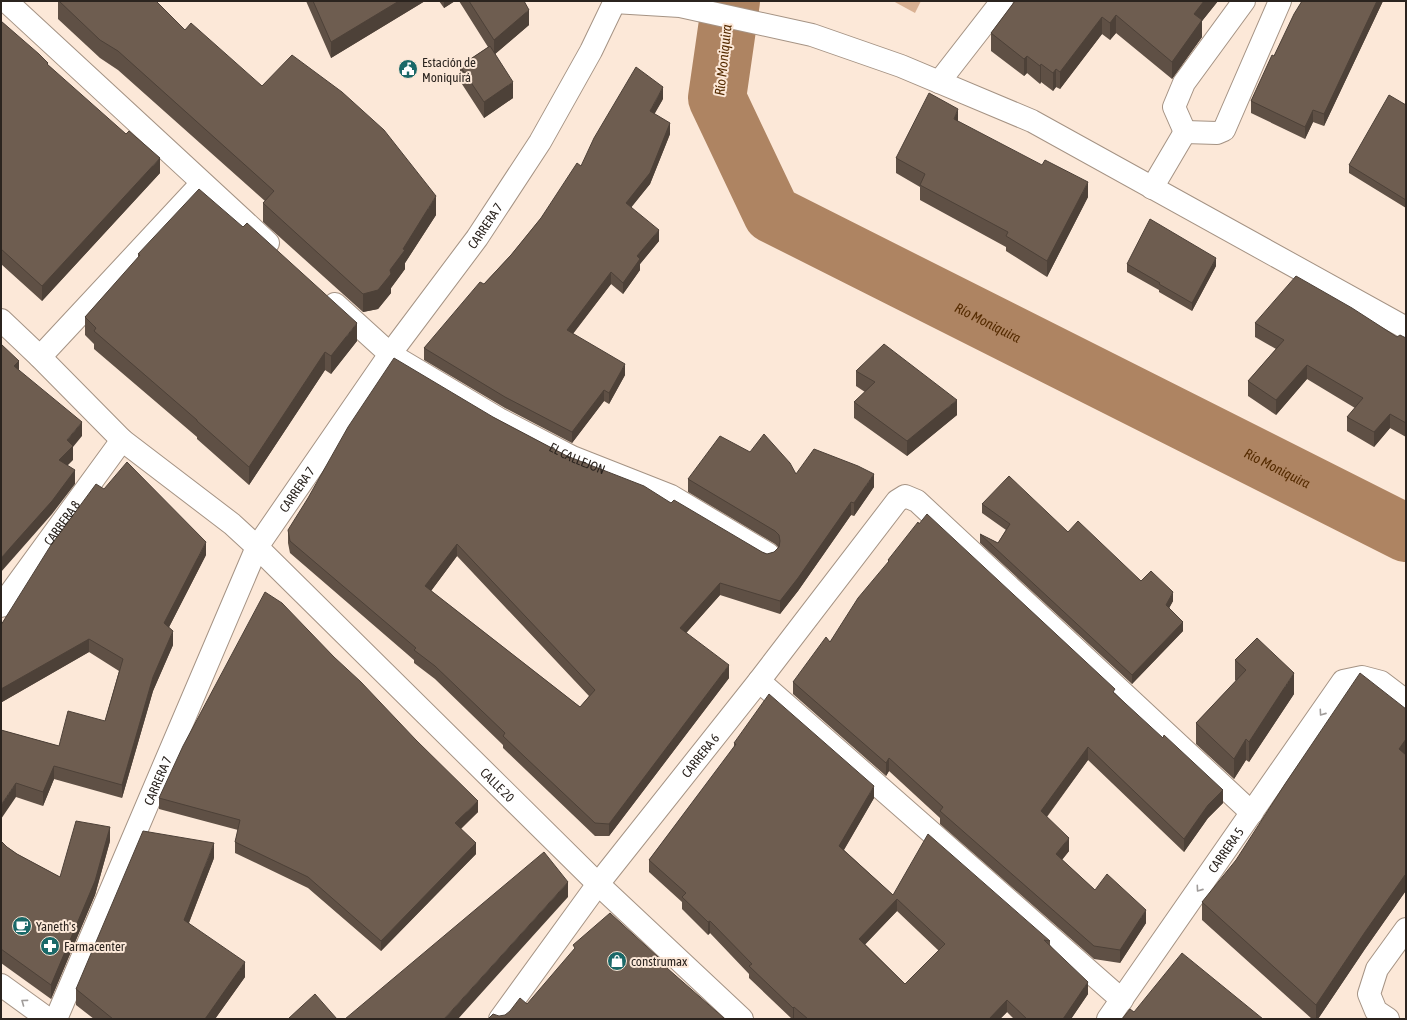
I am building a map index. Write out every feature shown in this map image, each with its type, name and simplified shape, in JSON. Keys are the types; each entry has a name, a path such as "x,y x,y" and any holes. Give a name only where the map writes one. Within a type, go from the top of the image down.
{"street":[{"path":"6,1 284,258"},
{"path":"938,82 1002,1"},
{"path":"1185,132 1174,106 1184,83 1244,1"},
{"path":"1185,132 1217,134 1224,130 1280,1"},
{"path":"614,2 680,6 812,35 901,66 1032,121 1406,328"},
{"name":"CARRERA 7","path":"56,1019 257,547 390,354 477,238 540,142 591,51 614,2"},
{"path":"1152,188 1185,132"},
{"path":"40,357 202,183"},
{"name":"EL CALLEJON","path":"320,290 390,354 499,419 572,457 671,496 768,554"},
{"name":"CALLE 20","path":"1,320 122,440 232,524 257,547 598,884 742,1019"},
{"name":"CARRERA 8","path":"1,606 122,440"},
{"name":"CARRERA 6","path":"500,1019 598,884 759,681 897,501 905,496 917,501 1252,813"},
{"name":"CARRERA 5","path":"1108,1019 1343,681 1362,677 1381,682 1406,701"},
{"path":"759,681 1122,1000"},
{"path":"1388,1019 1376,1011 1369,994 1378,970 1406,929"},
{"path":"1,985 48,1019"}],"shaded area":[{"path":"893,1 921,1 915,13"}],"building":[{"path":"59,1 156,1 185,30 191,23 262,86 292,55 342,92 384,130 436,196 403,249 405,250 390,270 391,274 378,290 363,294 263,203 274,191 118,51 100,40"},
{"path":"313,1 399,1 331,42"},
{"path":"469,1 524,1 529,10 494,40"},
{"path":"1015,1 1204,1 1194,14 1202,20 1172,62 1116,15 1110,23 1102,17 1060,72 1056,69 1053,73 1041,64 1040,66 1027,56 1024,59 991,33"},
{"path":"1302,1 1377,1 1324,114 1313,110 1305,127 1251,101 1272,55 1274,56 1294,14"},
{"path":"1,21 126,134 129,131 160,158 42,286 1,249"},
{"path":"490,46 513,82 484,102 460,66"},
{"path":"636,67 663,87 650,111 670,123 650,173 626,203 659,230 637,256 640,259 623,283 611,272 567,330 625,364 609,393 604,390 572,432 505,397 424,348 480,282 484,284 511,255 541,218 577,163 581,166 594,138"},
{"path":"929,93 958,109 954,119 1042,165 1045,160 1088,182 1047,261 1006,236 1008,232 920,185 925,174 896,158"},
{"path":"1389,95 1406,105 1406,200 1349,165"},
{"path":"199,189 243,227 247,223 357,323 331,356 325,352 249,467 94,331 96,328 85,317 140,255 138,254"},
{"path":"1150,219 1216,258 1192,303 1127,264"},
{"path":"1296,276 1352,308 1397,337 1400,335 1406,338 1406,423 1390,414 1374,432 1347,417 1363,398 1307,365 1276,400 1248,381 1284,340 1255,323"},
{"path":"1,344 19,361 14,366 82,422 67,440 73,446 59,460 75,470 52,501 1,558"},
{"path":"884,344 957,400 907,441 854,402 875,382 856,371"},
{"path":"394,358 493,417 567,456 644,486 671,503 674,500 767,554 774,552 779,547 779,535 775,531 688,479 720,436 750,452 764,434 790,463 796,474 814,449 858,466 874,474 854,503 851,502 798,578 780,601 720,583 680,628 729,665 609,824 595,823 503,736 505,733 435,666 414,650 416,648 290,541 288,530 348,427","holes":["457,544 595,690 580,707 425,586"]},
{"path":"127,462 206,542 164,623 173,631 153,677 122,785 54,766 43,792 16,783 1,805 1,730 59,746 68,711 105,721 123,659 89,639 1,689 1,625 51,545 96,484 104,489"},
{"path":"1009,476 1068,532 1078,521 1141,581 1151,571 1173,592 1166,605 1183,622 1132,675 980,534 998,543 1010,524 982,504"},
{"path":"927,514 1115,689 1113,692 1163,738 1164,735 1223,790 1208,805 1184,839 1088,747 1041,811 1069,838 1056,854 1095,890 1107,874 1146,910 1120,950 1094,946 940,811 943,807 889,758 886,763 793,682 826,637 830,642 858,598 889,561 888,560 918,522 919,524"},
{"path":"265,592 282,603 478,801 455,823 476,843 381,941 308,877 235,842 240,820 159,798 183,746"},
{"path":"1257,638 1294,673 1249,742 1246,739 1234,759 1196,723 1246,670 1235,660"},
{"path":"1360,673 1406,709 1406,739 1399,749 1406,755 1406,875 1365,932 1316,1005 1202,902 1236,860"},
{"path":"769,694 874,786 839,846 893,895 928,834 1050,941 1044,940 1088,982 1063,1019 1027,1019 1007,1000 989,1019 808,1019 794,1007 793,1008 749,966 752,964 710,921 708,922 682,897 686,893 649,860 736,744 734,743","holes":["897,899 945,944 905,984 859,939"]},
{"path":"76,821 110,827 95,881 51,985 1,949 1,841 17,854 60,877"},
{"path":"143,831 214,843 184,920 245,962 205,1019 113,1019 76,989"},
{"path":"544,852 568,882 444,1019 345,1019"},
{"path":"610,913 669,967 667,968 725,1019 488,1019 493,1014 499,1016 505,1015 520,998 527,1004 575,948 573,945"},
{"path":"1182,953 1263,1019 1122,1019 1130,1009 1134,1012"},
{"path":"315,994 337,1019 288,1019"}],"waterway":[{"name":"Río Moniquira","path":"731,1 717,98 772,214 1406,533"}],"place":[{"name":"Estación de Moniquirá","path":"408,69"},
{"name":"Yaneth's","path":"22,926"},
{"name":"Farmacenter","path":"50,946"},
{"name":"construmax","path":"617,961"}]}
